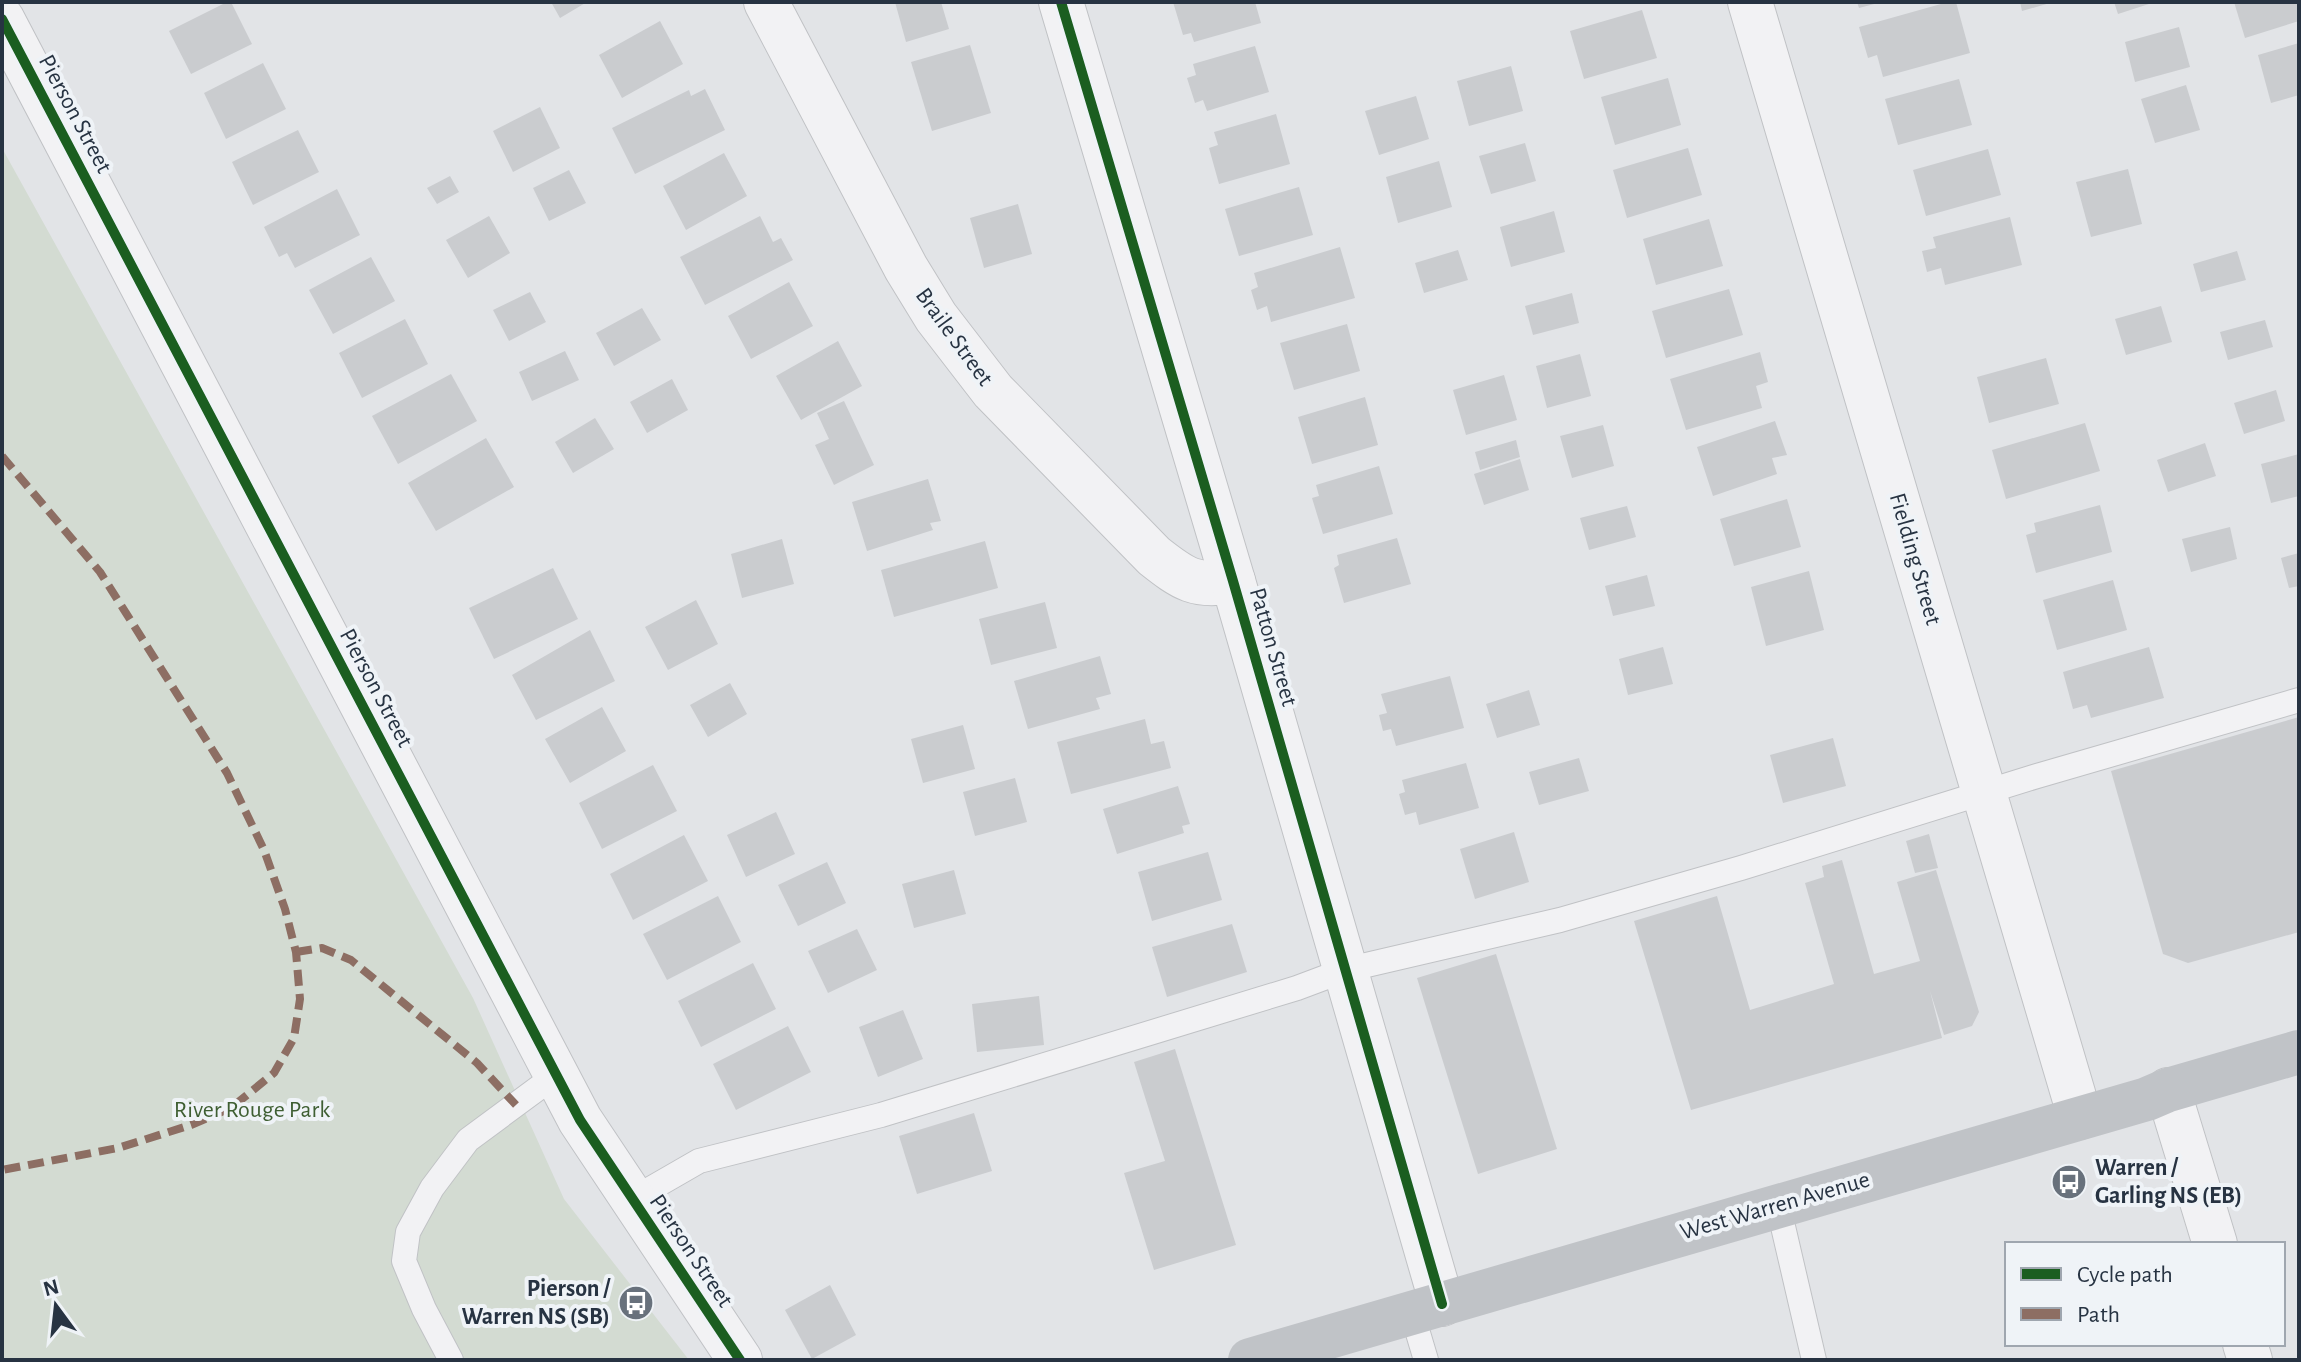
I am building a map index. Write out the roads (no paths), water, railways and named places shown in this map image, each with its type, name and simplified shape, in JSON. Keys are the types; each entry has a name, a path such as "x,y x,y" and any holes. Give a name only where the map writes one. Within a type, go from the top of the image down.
{"main road":[{"name":"West Warren Avenue","path":"1250,1360 2299,1052"}],"street":[{"name":"Braile Street","path":"766,2 906,268 936,317 993,391 1154,556 1176,574 1210,585 1233,581"},
{"name":"Patton Street","path":"1061,2 1345,970 1427,1309"},
{"name":"Fielding Street","path":"1750,2 2080,1117"},
{"name":"Pierson Street","path":"2,19 580,1120 740,1360"},
{"path":"2168,1090 2214,1242"}],"lane":[{"path":"633,1199 699,1161 881,1115 1297,988 1345,970 1560,920 2299,700"},
{"path":"451,1360 424,1309 404,1261 408,1232 432,1188 468,1140 556,1075"},
{"path":"1778,1205 1814,1360"},
{"path":"1426,1360 1427,1309"}],"place":[{"name":"Warren / Garling NS (EB)","path":"2069,1182"},
{"name":"Pierson / Warren NS (SB)","path":"636,1303"}],"park label":[{"name":"River Rouge Park","path":"252,1110"}]}
